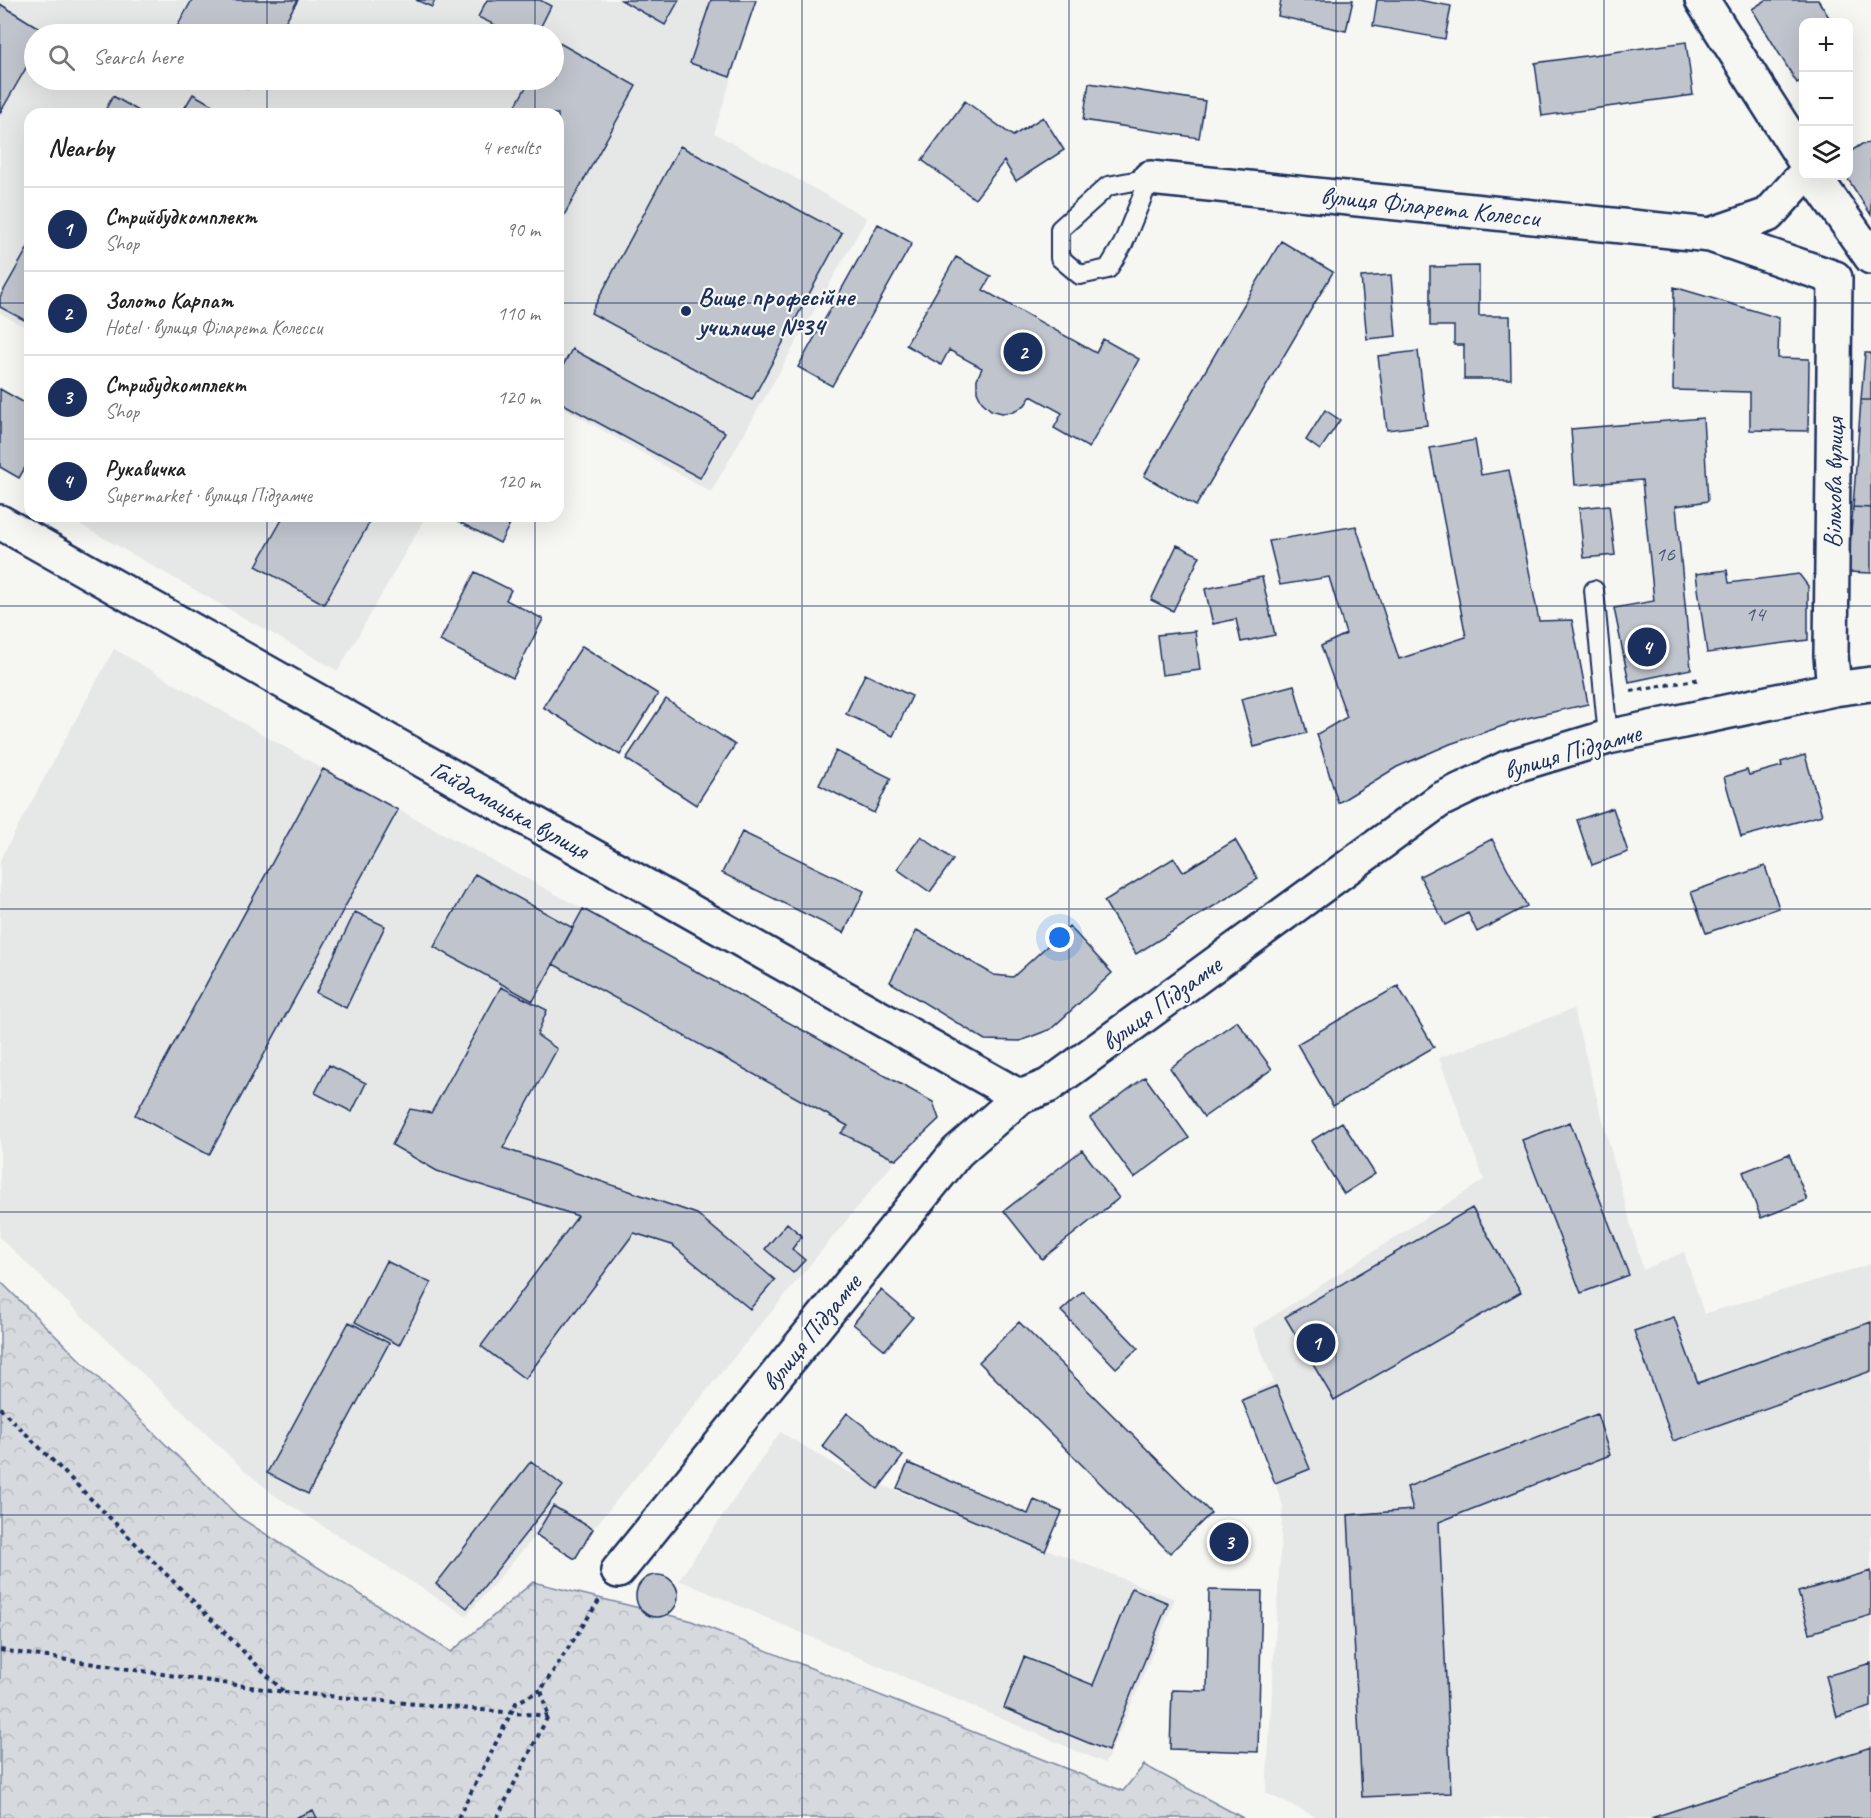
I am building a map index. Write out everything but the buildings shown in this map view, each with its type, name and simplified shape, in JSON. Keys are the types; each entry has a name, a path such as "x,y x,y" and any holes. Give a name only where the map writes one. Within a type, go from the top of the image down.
{"street":[{"path":"1702,0 1799,154"},
{"name":"вулиця Філарета Колесси","path":"1150,178 1710,235 1835,278"},
{"name":"вулиця Філарета Колесси","path":"1710,235 1768,215 1799,180"},
{"path":"1817,180 1870,256 1835,278"},
{"name":"Вільхова вулиця","path":"1834,688 1831,655 1835,278"},
{"name":"Гайдамацька вулиця","path":"0,522 1020,1097"},
{"name":"вулиця Підзамче","path":"618,1571 957,1152 1020,1097 1048,1086 1440,800 1509,767 1608,737 1834,688 1871,684"}],"lane":[{"path":"1150,178 1123,244 1108,269 1080,275 1060,258 1060,229 1108,186 1150,178"},
{"path":"1594,590 1608,737"}],"path":[{"path":"0,1408 284,1692"},
{"path":"458,1818 516,1703 541,1690 618,1571"},
{"path":"0,1650 284,1692 548,1716"},
{"path":"497,1818 548,1716 541,1690"}],"shaded area":[{"name":"Вище професійне училище №34","path":"0,0 756,0 714,133 867,218 711,492 564,408 564,108 24,108 24,327 0,313"},
{"path":"76,522 423,522 338,671"},
{"path":"114,649 323,769 583,909 939,1119 896,1160 593,1529 575,1559 536,1535 466,1616 274,1495 243,1469 0,1238 0,860"},
{"path":"1573,1009 1643,1270 1684,1252 1704,1314 1871,1264 1871,1818 1319,1818 1266,1793 1283,1506 1245,1396 1274,1382 1253,1329 1484,1180 1439,1058"},
{"path":"780,1432 848,1472 1175,1599 1105,1763 679,1580"}],"green space":[{"path":"0,1281 239,1517 451,1652 533,1582 689,1620 1123,1791 1144,1765 1243,1818 0,1818"}],"place":[{"name":"Вище професійне училище №34","path":"686,311"},
{"name":"Золото Карпат","path":"1023,352"},
{"name":"Рукавичка","path":"1647,647"},
{"name":"Стрийбудкомплект","path":"1316,1343"},
{"name":"Стрибудкомплект","path":"1229,1542"}]}
